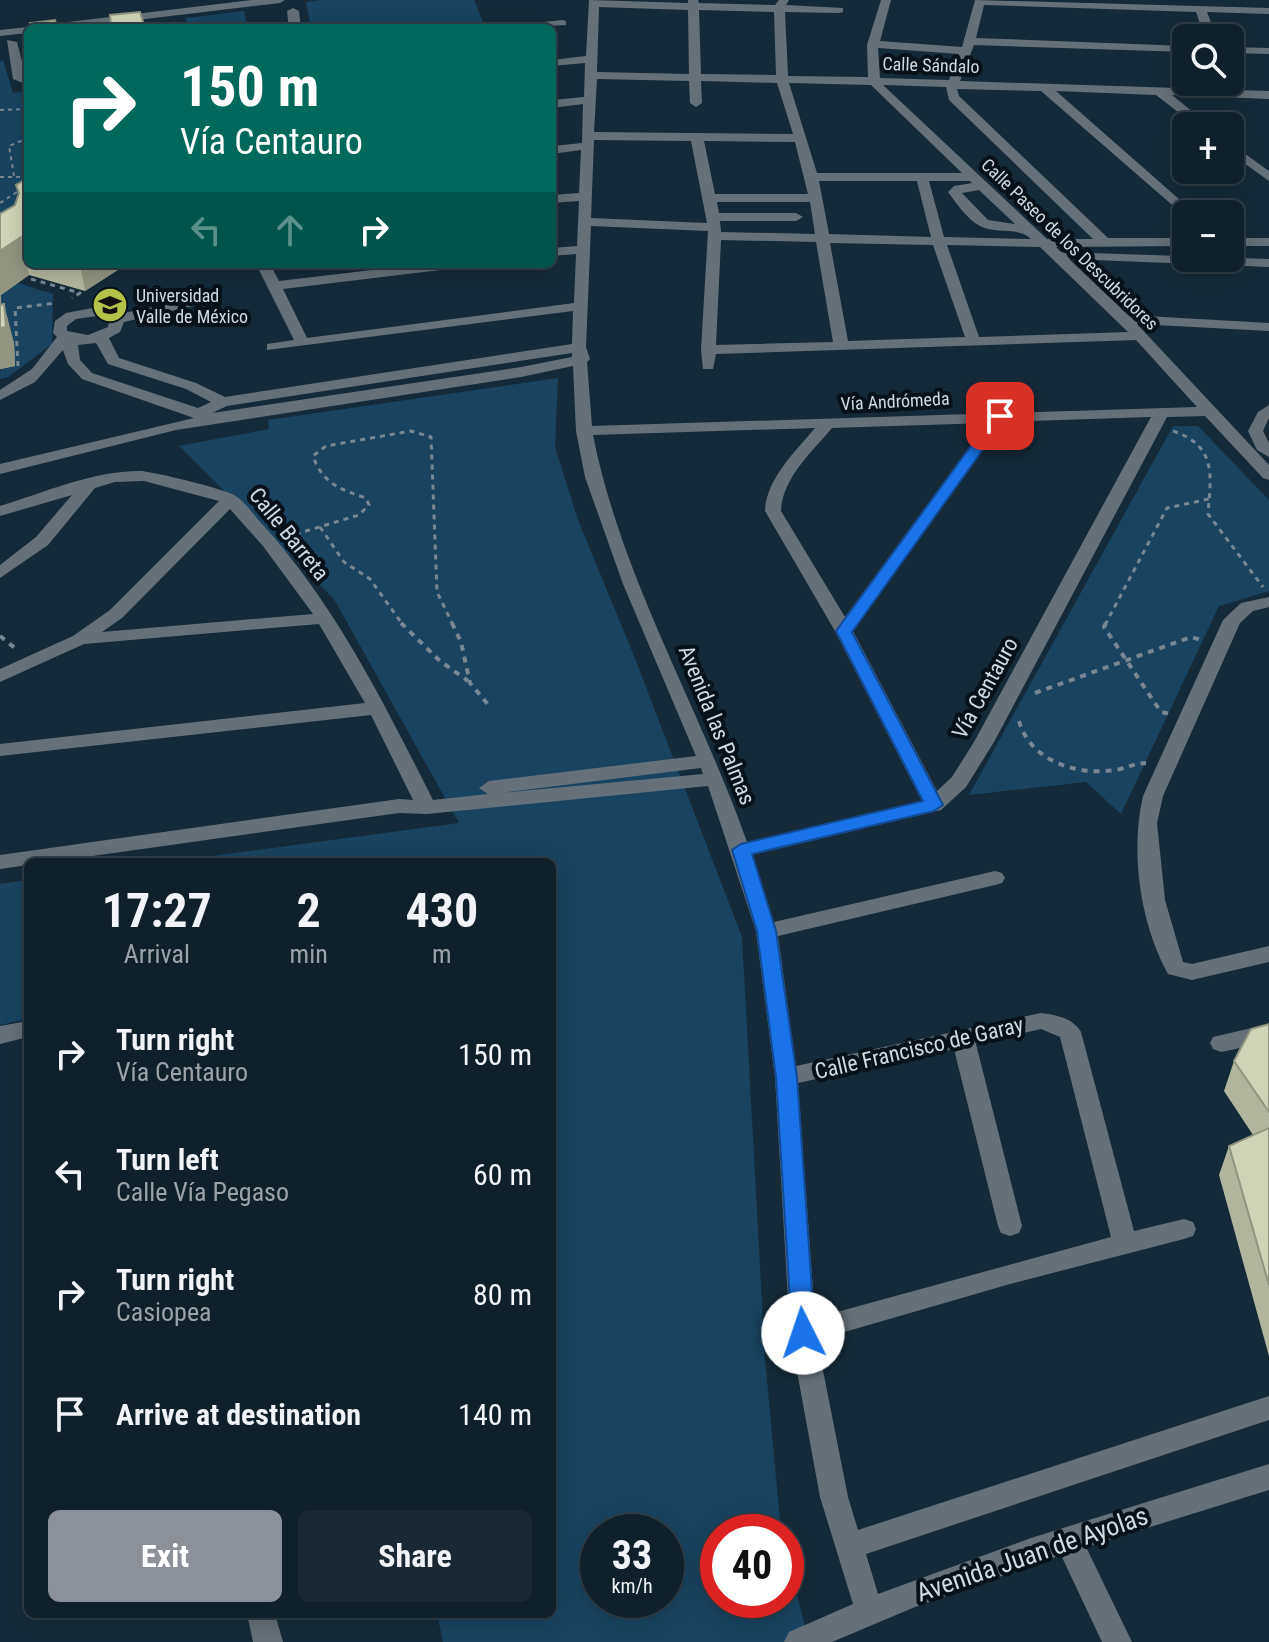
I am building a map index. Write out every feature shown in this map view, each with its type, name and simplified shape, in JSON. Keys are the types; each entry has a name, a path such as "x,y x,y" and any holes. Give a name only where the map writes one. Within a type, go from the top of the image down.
{"street":[{"path":"189,11 201,0"},
{"path":"76,24 280,0"},
{"path":"873,81 874,44 886,0"},
{"path":"1104,242 953,97 953,84 969,46 980,1 1269,11"},
{"path":"594,2 781,4 839,10"},
{"name":"Avenida las Palmas","path":"594,2 582,306 584,431 593,477 632,584 711,770 767,931 786,1077 803,1333 825,1458 848,1547 869,1610"},
{"path":"693,3 696,103"},
{"path":"781,4 782,79 812,177 841,346"},
{"path":"1200,9 1206,24"},
{"path":"293,11 295,24"},
{"path":"151,15 153,24"},
{"path":"553,24 562,23"},
{"path":"0,33 24,30"},
{"path":"11,42 19,79 24,80"},
{"path":"874,44 1172,49"},
{"path":"1244,50 1269,51"},
{"name":"Calle Sándalo","path":"556,63 695,77 1269,95"},
{"name":"Calle Paseo de los Descubridores","path":"873,81 976,182 1124,319 1269,475"},
{"path":"1045,88 1173,200"},
{"path":"1160,92 1186,112"},
{"path":"556,104 589,100"},
{"path":"556,149 588,141 697,137 801,138"},
{"path":"697,137 714,227 708,358 824,354 841,346 931,352 974,343 1038,348 1139,336"},
{"path":"1244,158 1269,177"},
{"path":"812,177 922,177 976,182"},
{"path":"922,177 939,242 974,343"},
{"path":"976,182 955,192 987,227 1025,228"},
{"path":"556,199 585,196"},
{"path":"709,198 816,198"},
{"path":"970,211 1003,207"},
{"path":"714,227 796,217"},
{"path":"585,222 939,242 1172,242"},
{"path":"1244,242 1269,242"},
{"path":"556,252 584,249"},
{"path":"1054,255 1269,263"},
{"path":"265,268 302,342"},
{"path":"275,286 424,268"},
{"path":"117,319 115,329 101,337 69,338 59,329 71,316 98,311 117,319 196,301"},
{"path":"272,347 582,306"},
{"path":"1124,319 1269,327"},
{"path":"101,337 113,361 191,386 223,402 285,400 490,377 581,353"},
{"path":"0,395 20,388 42,369 69,338"},
{"path":"69,338 70,355 75,365 87,376 111,387 206,416"},
{"path":"0,469 206,416 285,400"},
{"path":"206,416 223,402"},
{"name":"Vía Andrómeda","path":"584,431 1000,416 1158,419 1207,411"},
{"path":"1263,415 1255,436 1269,452"},
{"path":"844,631 1000,416"},
{"name":"Vía Centauro","path":"934,805 959,782 999,714 1158,419"},
{"path":"741,850 934,805 844,631 772,505 779,485 827,424"},
{"name":"Calle Barreta","path":"0,511 92,481 144,476 230,499 269,542 325,618 377,708 424,801"},
{"path":"0,573 42,541 92,481"},
{"path":"0,676 79,640 116,614 230,499"},
{"path":"1269,602 1247,607 1236,614 1153,796 1146,827 1147,857 1167,953 1176,968 1192,972 1269,954"},
{"path":"79,640 325,618"},
{"path":"0,750 377,708"},
{"path":"28,858 424,801 711,770"},
{"path":"0,862 24,859"},
{"path":"767,931 995,878"},
{"name":"Calle Francisco de Garay","path":"786,1077 1041,1021 1057,1024 1070,1032 1125,1244"},
{"path":"0,1035 24,1030"},
{"path":"1221,1043 1269,1033"},
{"path":"963,1038 1010,1226"},
{"path":"803,1333 1010,1273 1184,1229"},
{"path":"848,1547 1269,1408"},
{"name":"Avenida Juan de Ayolas","path":"815,1639 869,1610 1068,1540 1269,1477"},
{"path":"1068,1540 1117,1642"},
{"path":"262,1618 268,1642"}],"path":[{"path":"0,110 24,109"},
{"path":"14,176 9,146 24,140"},
{"path":"0,177 24,177"},
{"path":"0,203 24,188"},
{"path":"20,388 15,308 65,303 80,293 31,279"},
{"path":"3,321 15,319"},
{"path":"1158,419 1197,441 1212,465 1208,514 1269,596"},
{"path":"269,542 359,515 369,505 366,498 329,486 315,463 313,456 318,451 326,446 411,431 431,437 437,592 461,642 470,683"},
{"path":"1188,719 1161,712 1104,627 1167,508 1209,499"},
{"path":"320,527 344,562 370,579 395,618 440,661 470,683 491,708"},
{"path":"1013,688 1035,693 1191,637 1220,646"},
{"path":"999,714 1019,720 1021,734 1029,747 1063,765 1102,771 1120,769 1141,761 1165,769"}],"shaded area":[{"path":"474,0 483,22 310,24 306,2"},
{"path":"244,11 246,24 187,24 186,18"},
{"path":"3,60 13,93 24,92 24,219 0,257 0,61"},
{"path":"18,283 53,294 52,344 8,377 0,379 1,295"},
{"path":"558,378 555,447 578,520 742,937 765,1358 779,1514 700,1514 700,1618 803,1618 809,1642 443,1642 438,1618 556,1618 556,858 197,858 459,823 334,599 179,446 269,429 268,420"},
{"path":"1173,426 1198,426 1269,500 1269,591 1219,606 1121,814 1086,782 969,795"},
{"path":"24,881 24,1020 0,1025 0,884"}],"building":[{"path":"140,12 144,24 111,24 110,15"},
{"path":"55,20 56,24 30,24"},
{"path":"24,180 24,238 0,251 0,214 15,205 19,193 16,185"},
{"path":"4,304 6,327 0,328 0,305"},
{"path":"1269,1024 1269,1112 1234,1061 1251,1029"},
{"path":"1269,1128 1269,1285 1229,1146"}],"place":[{"name":"Universidad Valle de México","path":"110,305"}],"route":[{"path":"803,1333 786,1077 767,931 741,850 934,805 844,631 1000,416"}]}
